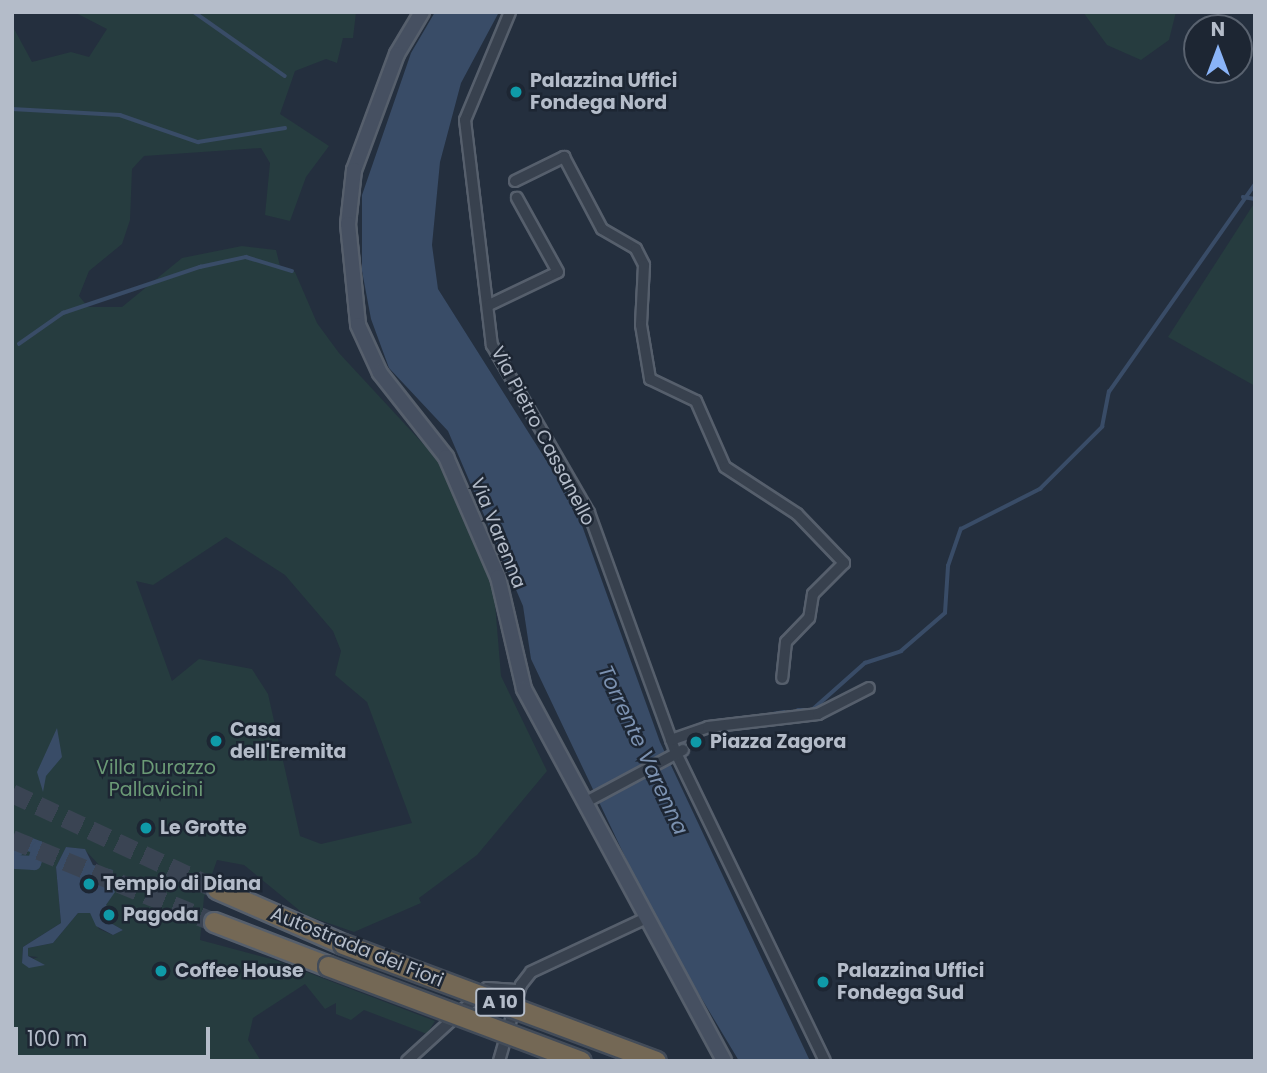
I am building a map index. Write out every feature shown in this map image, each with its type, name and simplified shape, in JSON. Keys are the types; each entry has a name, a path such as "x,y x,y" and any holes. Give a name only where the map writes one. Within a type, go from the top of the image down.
{"highway":[{"name":"Autostrada dei Fiori","path":"217,889 344,944 656,1061"},
{"name":"Autostrada dei Fiori","path":"214,922 581,1061"}],"street":[{"name":"Via Varenna","path":"422,12 386,79 354,170 348,224 358,325 380,373 446,457 498,577 524,689 589,800 644,919 724,1061"},
{"name":"Via Pietro Cassanello","path":"510,12 464,120 492,345 589,513 670,740 825,1061"},
{"path":"514,181 564,157 602,229 636,248 643,265 641,325 650,379 696,401 725,467 797,514 844,562 813,594 809,618 786,642 782,678"},
{"path":"489,305 558,272 517,198"},
{"path":"670,740 708,727 818,714 869,688"},
{"path":"589,800 677,753"},
{"path":"499,1061 519,990 541,964 644,919"},
{"path":"407,1061 487,988 519,990"}],"green space":[{"name":"Villa Durazzo Pallavicini","path":"74,12 356,12 353,38 343,38 337,63 326,59 295,71 280,114 329,146 306,177 290,221 265,215 270,163 261,148 144,156 132,169 130,220 122,244 89,271 79,296 88,307 122,307 182,258 242,246 276,250 280,266 295,272 317,323 339,353 439,461 494,591 501,676 547,771 477,855 419,898 421,903 354,932 305,915 244,865 217,860 204,897 200,940 275,960 435,1021 427,1034 364,1010 351,1020 336,1014 336,1003 325,1009 305,984 253,1018 248,1040 261,1061 12,1061 12,25 32,62 71,52 89,57 107,29","holes":["226,537 285,575 333,631 341,651 335,675 367,702 412,823 321,844 300,836 268,694 252,669 199,659 172,681 136,581 153,585","66,847 84,849 101,867 114,892 99,917 123,930 113,935 99,929 90,913 78,913 53,943 28,948 28,956 38,957 22,963 23,947 61,923 56,867"]},
{"path":"1083,12 1176,12 1169,40 1141,60 1107,45"},
{"path":"1255,202 1255,386 1168,337"}],"water":[{"name":"Torrente Varenna","path":"435,12 499,12 461,83 440,162 432,245 438,289 575,506 660,742 810,1061 739,1061 657,924 531,659 523,606 448,431 389,368 371,319 362,271 362,195 411,53"},
{"path":"57,728 62,757 46,776 43,792 37,772"},
{"path":"66,847 85,849 93,865 113,870 107,879 115,892 106,905 111,911 100,917 123,930 113,935 96,926 90,913 78,913 53,943 28,948 28,956 45,965 29,968 22,963 23,947 61,923 56,867"}],"waterway":[{"path":"194,12 285,76"},
{"path":"12,109 120,115 198,142 285,128"},
{"path":"812,710 865,663 901,651 945,613 948,566 961,529 1040,489 1102,427 1109,392 1255,184"},
{"path":"1243,197 1255,199"},
{"path":"19,344 63,313 200,267 246,257 292,271"},
{"path":"798,710 805,710"},
{"path":"773,714 784,712"},
{"path":"12,853 26,843 39,848 34,863 12,862"}],"tunnel":[{"path":"12,793 217,889"},
{"path":"12,839 214,922"}],"place":[{"name":"Palazzina Uffici Fondega Nord","path":"516,92"},
{"name":"Casa dell'Eremita","path":"216,741"},
{"name":"Piazza Zagora","path":"696,742"},
{"name":"Le Grotte","path":"146,828"},
{"name":"Tempio di Diana","path":"89,884"},
{"name":"Pagoda","path":"109,915"},
{"name":"Coffee House","path":"161,971"},
{"name":"Palazzina Uffici Fondega Sud","path":"823,982"}]}
